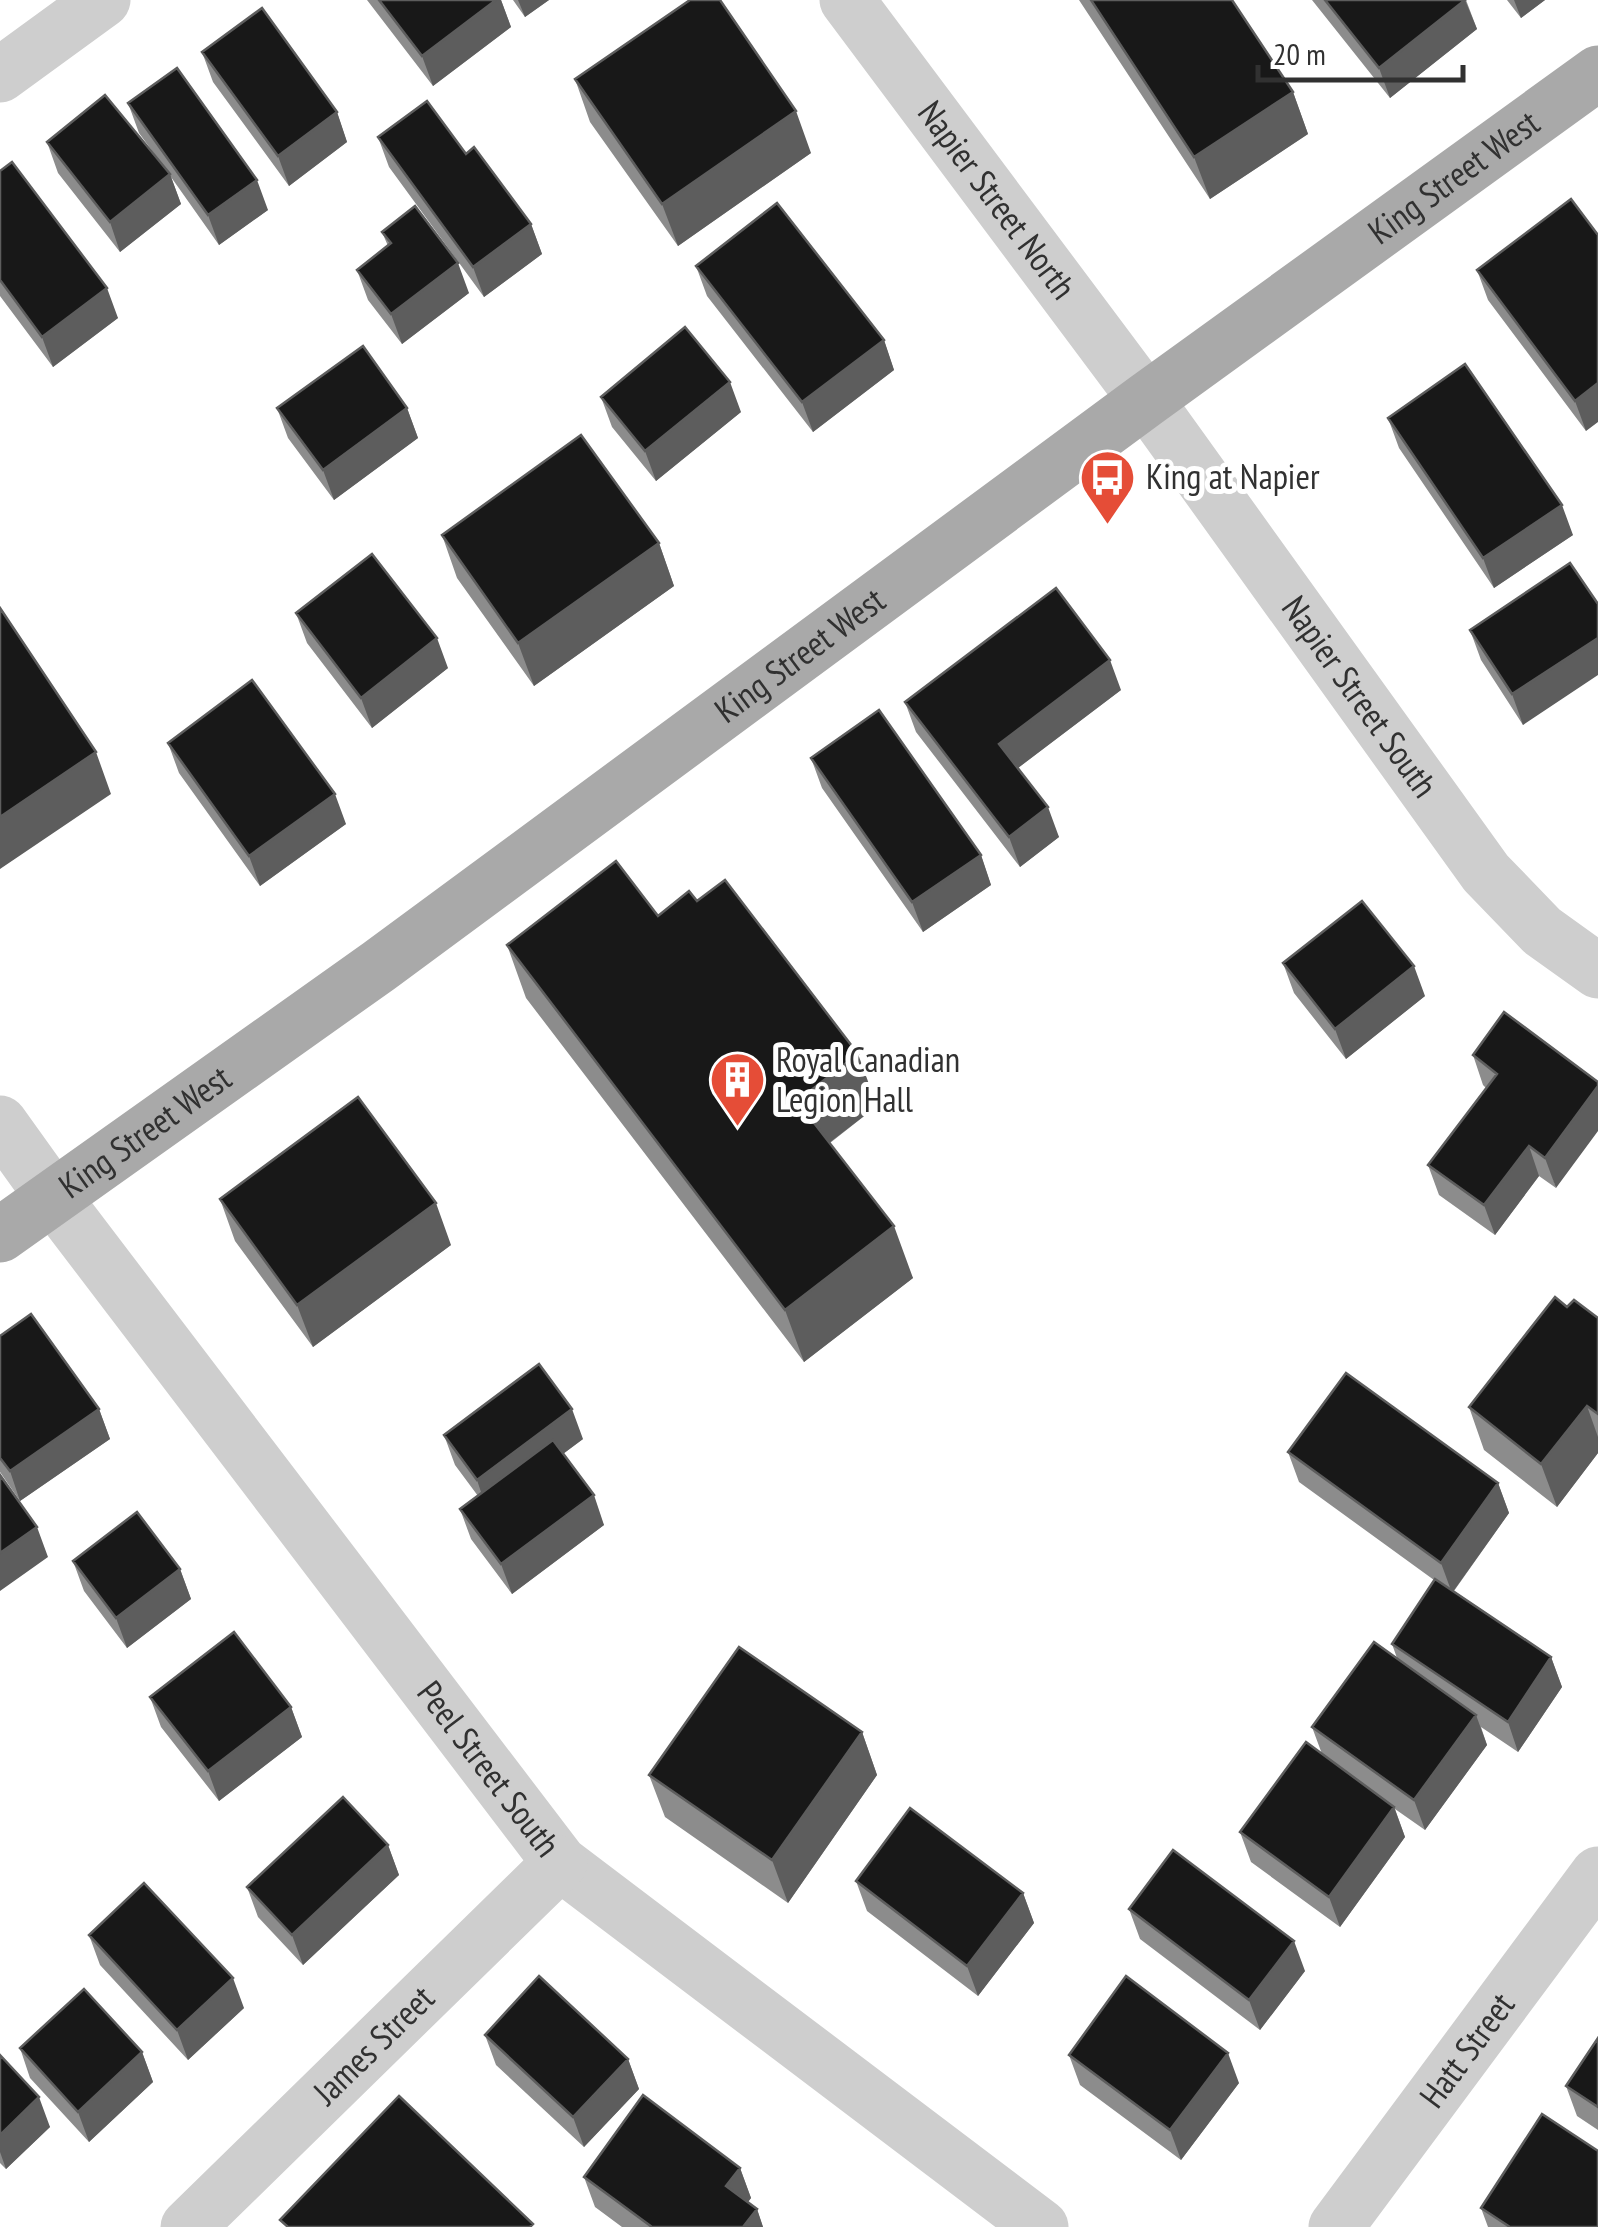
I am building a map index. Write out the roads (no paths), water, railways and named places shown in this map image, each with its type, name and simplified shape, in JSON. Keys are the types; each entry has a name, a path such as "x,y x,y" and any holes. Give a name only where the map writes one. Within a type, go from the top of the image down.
{"main road":[{"name":"King Street West","path":"0,1235 379,966 1146,400 1598,73"}],"street":[{"path":"0,75 104,0"},
{"name":"Napier Street North","path":"847,0 1146,400"},
{"name":"Napier Street South","path":"1146,400 1486,873 1542,931 1598,971"},
{"name":"Peel Street South","path":"0,1123 52,1197 560,1863 1041,2227"},
{"name":"James Street","path":"188,2227 560,1863"},
{"name":"Hatt Street","path":"1336,2227 1598,1874"}],"place":[{"name":"King at Napier","path":"1107,526"},
{"name":"Royal Canadian Legion Hall","path":"737,1129"}]}
